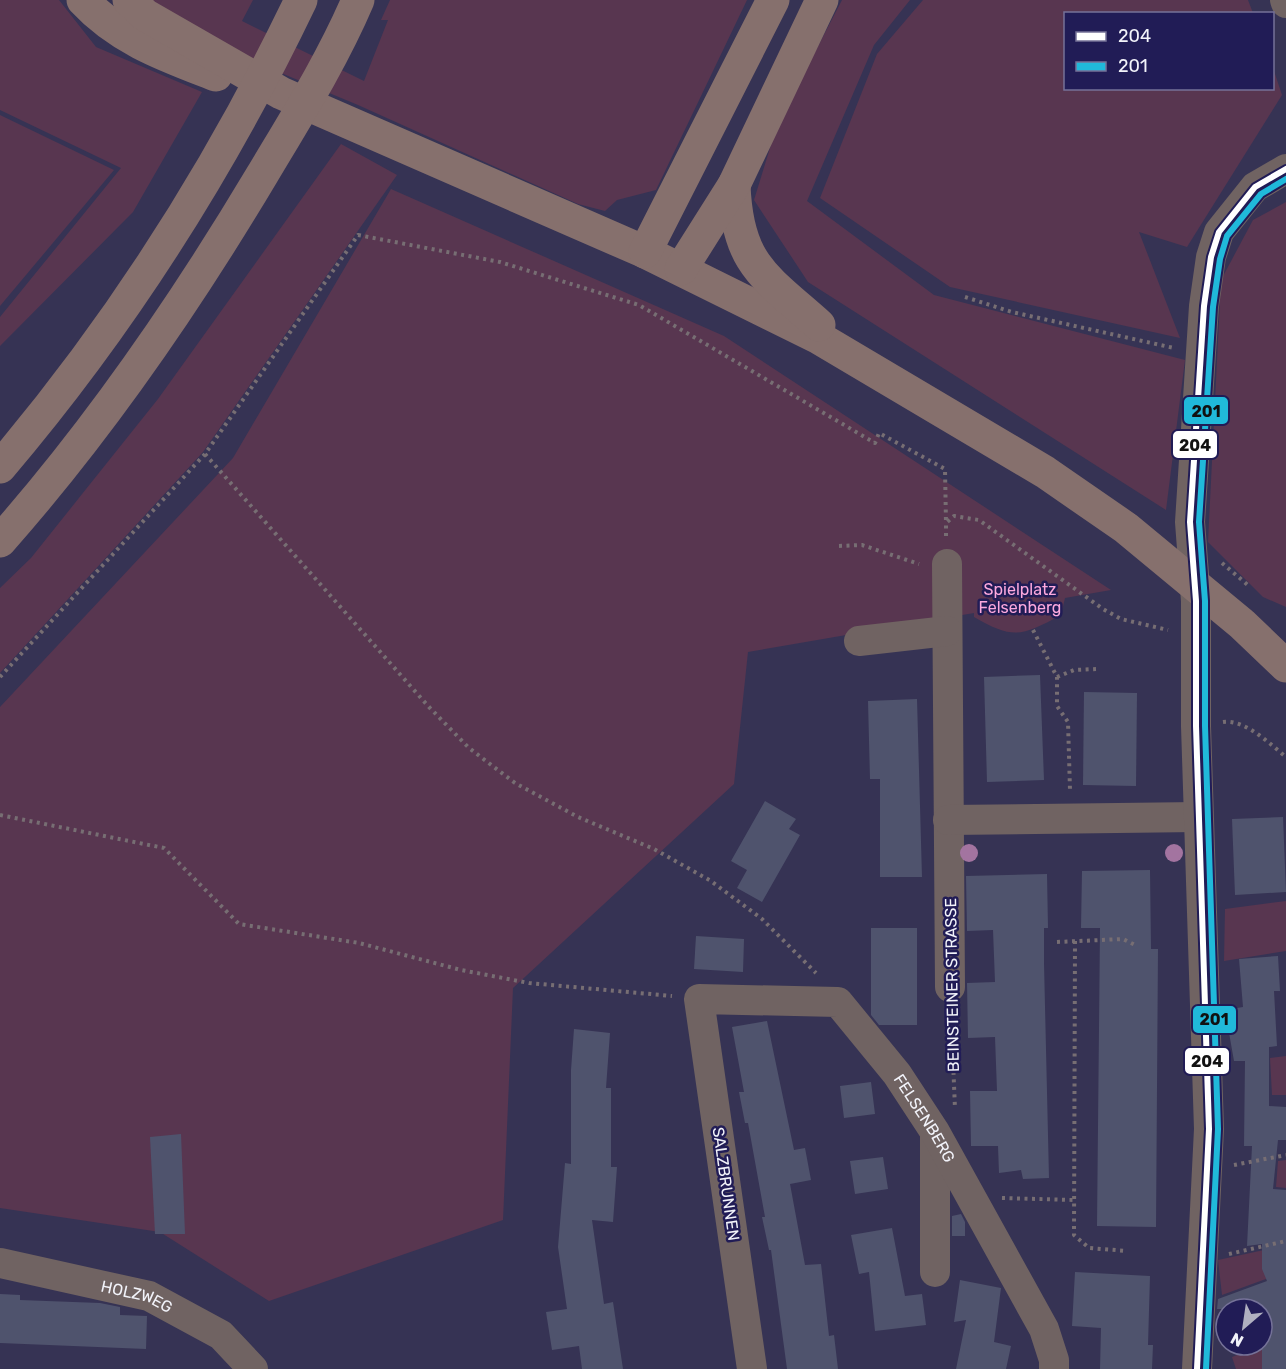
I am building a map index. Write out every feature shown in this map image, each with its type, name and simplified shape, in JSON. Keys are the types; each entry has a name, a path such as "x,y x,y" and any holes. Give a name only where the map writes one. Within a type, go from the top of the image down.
{"highway":[{"path":"83,0 99,17 127,38 226,80 281,93"},
{"path":"129,0 154,20 281,93 645,252 819,338 1045,472 1126,528 1242,624 1286,666"},
{"path":"0,467 105,333 178,224 236,124 301,0"},
{"path":"645,252 773,0"},
{"path":"681,269 734,185 822,0"},
{"path":"0,541 74,454 145,357 218,249 324,70 357,7"},
{"path":"734,185 735,218 748,256 768,280 861,363"}],"street":[{"path":"1197,1369 1209,1129 1198,817 1196,602 1191,522 1207,280 1210,256 1219,232 1238,205 1255,187 1286,169"},
{"name":"BEINSTEINER STRASSE","path":"947,564 950,987"},
{"path":"859,641 947,631"},
{"path":"948,820 1198,817"},
{"path":"699,999 838,1002"},
{"name":"SALZBRUNNEN","path":"699,999 752,1369"},
{"name":"FELSENBERG","path":"838,1002 897,1074 940,1140 1044,1329 1054,1360 1054,1369"},
{"path":"935,1272 940,1140"},
{"name":"HOLZWEG","path":"0,1263 148,1296 221,1335 253,1369"}],"path":[{"path":"0,677 205,454 358,235 500,262 639,305 875,443 879,433 945,469 947,564 922,565 862,545 839,546"},
{"path":"965,297 1012,312 1097,332 1202,352"},
{"path":"205,454 429,707 469,748 515,783 578,817 654,849 711,881 762,919 819,976 838,1002"},
{"path":"946,523 954,516 979,520 1103,609 1121,619 1150,626"},
{"path":"1033,630 1058,677 1057,706 1068,722 1071,819"},
{"path":"1058,677 1074,670 1096,669"},
{"path":"1196,726 1232,721 1263,738 1286,758"},
{"path":"0,815 164,848 239,924 359,943 461,970 529,983 699,999"},
{"path":"1058,942 1123,939 1135,945"},
{"path":"1075,941 1074,1235 1089,1248 1127,1251"},
{"name":"BEINSTEINER STRASSE","path":"940,1140 956,1122 950,987"},
{"path":"1207,1170 1286,1155"},
{"path":"971,1197 1074,1200"},
{"path":"1202,1260 1286,1241"}],"green space":[{"path":"0,0 59,0 96,47 202,92 133,212 0,346 0,317 121,168 0,110"},
{"path":"140,0 253,0 242,21 364,81 388,20 381,20 390,0 747,0 656,190 617,200 605,211 578,204 358,105 226,50"},
{"path":"842,0 910,0 874,45 807,201 934,295 1185,360 1166,510 808,282 754,200 777,125"},
{"path":"923,0 1248,0 1253,12 1064,12 1064,90 1274,90 1274,71 1282,95 1187,247 1139,232 1180,338 950,287 820,198 877,54"},
{"path":"0,115 114,170 0,306"},
{"path":"341,144 397,175 203,452 0,673 0,588 31,558 158,399"},
{"name":"Spielplatz Felsenberg","path":"391,189 724,336 1111,590 1065,598 1061,615 1027,631 1009,632 999,629 974,617 974,613 748,652 734,784 513,988 503,1220 269,1301 160,1232 0,1208 0,707 233,458"},
{"path":"1286,202 1286,607 1263,597 1208,542 1221,280 1253,220"},
{"path":"1286,901 1286,951 1224,961 1225,909"},
{"path":"1286,1056 1286,1095 1272,1095 1270,1058"},
{"path":"1286,1160 1286,1188 1276,1187 1278,1161"},
{"path":"1278,1247 1285,1272 1222,1295 1218,1260"},
{"path":"1286,1336 1281,1369 1236,1369 1232,1357 1274,1357 1274,1341"}],"building":[{"path":"1040,675 1044,780 987,782 984,677"},
{"path":"1084,692 1137,693 1136,786 1083,785"},
{"path":"917,699 922,877 880,877 880,779 870,779 868,701"},
{"path":"765,801 796,819 789,829 800,835 762,902 737,888 747,870 731,861"},
{"path":"1283,817 1286,892 1235,895 1232,819"},
{"path":"1150,870 1151,949 1158,949 1156,1227 1097,1226 1100,928 1081,928 1082,871"},
{"path":"1047,874 1048,928 1044,928 1044,963 1049,1178 1023,1179 1021,1170 999,1173 998,1146 971,1146 970,1091 997,1091 995,1037 968,1038 967,983 995,982 993,930 967,931 966,876"},
{"path":"871,928 917,928 917,1025 879,1025 871,1015"},
{"path":"696,936 744,939 743,972 694,969"},
{"path":"1278,956 1280,991 1274,991 1277,1046 1269,1047 1269,1106 1286,1107 1286,1140 1278,1140 1273,1189 1286,1190 1286,1369 1262,1369 1262,1357 1274,1357 1274,1297 1223,1297 1267,1281 1262,1269 1262,1244 1247,1246 1252,1146 1244,1146 1245,1061 1234,1061 1225,1010 1243,1007 1239,959"},
{"path":"767,1021 794,1150 805,1148 811,1180 790,1184 805,1265 821,1264 829,1336 834,1335 838,1369 787,1369 771,1250 769,1250 762,1217 765,1217 748,1123 745,1123 739,1092 744,1092 732,1027"},
{"path":"574,1029 610,1033 606,1088 611,1088 611,1167 617,1167 613,1222 592,1220 604,1304 613,1302 623,1369 582,1369 579,1346 552,1350 546,1312 567,1309 558,1247 565,1163 571,1164 571,1070"},
{"path":"871,1082 875,1114 844,1118 840,1086"},
{"path":"181,1134 185,1234 155,1234 150,1137"},
{"path":"883,1157 888,1189 855,1194 850,1161"},
{"path":"961,1214 965,1222 965,1236 952,1236 952,1216"},
{"path":"892,1228 905,1296 922,1294 926,1325 875,1331 869,1272 859,1274 851,1235"},
{"path":"1075,1272 1150,1276 1148,1345 1153,1345 1152,1369 1100,1369 1101,1328 1072,1326"},
{"path":"960,1280 1001,1288 994,1342 1011,1346 1006,1369 956,1369 966,1320 954,1322"},
{"path":"0,1294 20,1295 20,1300 100,1303 120,1307 120,1315 147,1316 146,1349 0,1343"}],"transit line":[{"name":"204","path":"1197,1369 1209,1129 1196,726 1196,601 1190,522 1204,306 1211,257 1219,232 1255,187 1286,169"},
{"name":"201","path":"1206,1369 1218,1129 1205,726 1205,601 1199,522 1213,307 1220,259 1227,236 1261,194 1286,179"}]}
